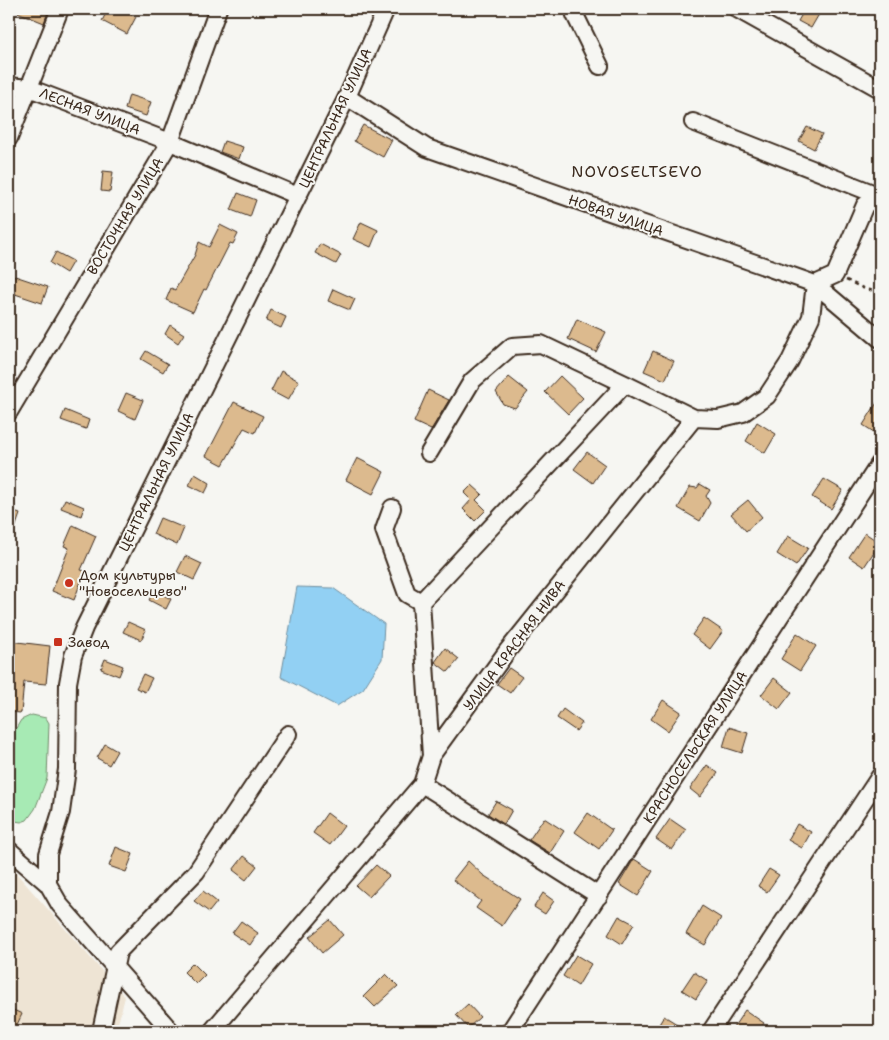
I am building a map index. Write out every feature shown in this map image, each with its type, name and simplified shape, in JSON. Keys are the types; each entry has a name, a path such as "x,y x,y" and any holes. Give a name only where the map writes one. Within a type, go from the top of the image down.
{"street":[{"path":"9,138 60,9"},
{"name":"ВОСТОЧНАЯ УЛИЦА","path":"9,412 170,142 218,9"},
{"name":"ЦЕНТРАЛЬНАЯ УЛИЦА","path":"171,1031 60,906 48,884 48,854 61,812 67,769 68,683 74,656 84,628 347,97 386,9"},
{"path":"579,9 575,15 600,66"},
{"path":"737,9 880,89"},
{"name":"ЛЕСНАЯ УЛИЦА","path":"9,86 29,88 170,142 298,196"},
{"name":"НОВАЯ УЛИЦА","path":"347,97 427,148 815,284 880,339"},
{"path":"693,122 880,196"},
{"path":"429,453 472,381 512,346 542,344 694,418 718,418 743,413 767,396 790,361 811,317 815,284 835,275 865,205 880,196"},
{"path":"432,756 421,602 625,384"},
{"name":"УЛИЦА КРАСНАЯ НИВА","path":"212,1031 422,784 432,756 508,650 694,418"},
{"name":"КРАСНОСЕЛЬСКАЯ УЛИЦА","path":"510,1031 880,463"},
{"path":"392,508 384,530 407,594 421,602"},
{"path":"101,1031 113,966 118,952 196,872 288,734"},
{"path":"711,1031 880,776"},
{"path":"422,784 599,896"},
{"path":"9,850 48,884"}],"path":[{"path":"835,275 865,289 880,292"}],"shaded area":[{"path":"9,865 125,997 116,1031 9,1031"}],"green space":[{"path":"32,715 46,718 49,723 47,778 35,809 27,820 21,822 9,820 9,740 21,720"}],"water":[{"path":"297,587 333,588 384,624 382,659 363,689 337,706 281,677"}],"building":[{"path":"10,9 49,9 44,23"},
{"path":"108,9 120,9 136,17 127,34 102,21"},
{"path":"805,9 822,9 811,28 798,21"},
{"path":"129,95 151,102 146,116 125,109"},
{"path":"363,125 392,140 383,157 354,141"},
{"path":"807,127 822,134 814,149 799,141"},
{"path":"224,141 243,147 239,159 220,152"},
{"path":"103,171 113,172 110,192 101,191"},
{"path":"238,193 256,200 250,217 231,210"},
{"path":"361,222 378,230 371,247 353,239"},
{"path":"220,225 238,234 233,244 230,243 193,312 166,300 171,288 175,290 195,255 199,242 209,247"},
{"path":"320,244 341,255 336,264 315,253"},
{"path":"56,252 73,261 66,273 50,263"},
{"path":"9,274 48,287 42,303 9,292"},
{"path":"333,289 355,299 350,310 328,301"},
{"path":"271,310 286,317 281,328 266,321"},
{"path":"577,319 606,332 596,352 568,339"},
{"path":"170,325 184,334 178,343 165,334"},
{"path":"146,351 168,364 163,372 141,359"},
{"path":"653,351 674,361 665,380 644,371"},
{"path":"281,371 299,381 288,400 271,391"},
{"path":"560,376 583,398 568,414 545,392"},
{"path":"509,377 528,392 515,408 503,404 496,392"},
{"path":"428,390 449,400 431,430 414,422"},
{"path":"126,393 143,400 135,419 118,411"},
{"path":"880,398 880,436 863,425"},
{"path":"234,402 263,416 255,433 244,428 223,465 206,456"},
{"path":"65,410 89,420 86,429 61,420"},
{"path":"757,422 776,434 765,453 746,441"},
{"path":"587,452 605,465 593,483 574,469"},
{"path":"357,458 384,472 373,494 346,480"},
{"path":"195,474 210,483 205,493 189,485"},
{"path":"824,479 843,490 831,509 812,497"},
{"path":"700,484 710,490 706,496 710,503 700,521 678,508 690,487 697,488"},
{"path":"472,485 482,494 476,500 486,510 475,521 463,509 471,500 464,493"},
{"path":"65,499 84,507 81,516 61,508"},
{"path":"748,500 762,517 746,531 731,514"},
{"path":"9,510 20,514 10,543 9,542"},
{"path":"160,518 184,528 177,545 153,534"},
{"path":"73,525 96,536 81,570 85,571 74,600 52,591 69,548 64,546"},
{"path":"865,533 880,543 864,567 849,557"},
{"path":"788,536 808,548 796,566 777,554"},
{"path":"185,556 202,564 194,580 177,572"},
{"path":"154,590 171,599 166,609 149,600"},
{"path":"704,618 723,631 710,649 692,635"},
{"path":"128,622 146,630 141,640 123,632"},
{"path":"797,633 816,646 800,671 781,659"},
{"path":"9,641 50,646 46,684 24,682 21,713 9,712"},
{"path":"445,648 459,659 448,672 435,662"},
{"path":"105,659 123,666 119,676 101,669"},
{"path":"509,668 522,677 510,693 497,684"},
{"path":"143,674 152,678 145,692 136,688"},
{"path":"774,678 792,692 779,709 761,695"},
{"path":"663,700 681,712 668,731 651,719"},
{"path":"563,709 582,723 576,731 557,718"},
{"path":"729,727 748,733 742,753 723,747"},
{"path":"105,744 117,751 109,765 97,758"},
{"path":"707,765 718,773 700,797 690,789"},
{"path":"496,801 512,810 504,824 488,814"},
{"path":"327,813 344,826 330,845 313,833"},
{"path":"588,813 612,830 599,849 575,832"},
{"path":"544,818 564,831 550,853 529,840"},
{"path":"670,819 686,830 672,850 656,839"},
{"path":"797,824 811,832 802,848 788,840"},
{"path":"116,847 133,854 126,872 109,866"},
{"path":"244,856 257,866 246,880 233,870"},
{"path":"634,859 653,871 638,896 619,884"},
{"path":"468,861 483,875 520,899 502,926 476,908 481,901 453,880"},
{"path":"376,865 389,876 369,897 356,886"},
{"path":"769,869 779,875 767,892 758,886"},
{"path":"203,891 217,902 209,912 194,901"},
{"path":"543,893 554,901 545,914 534,907"},
{"path":"702,906 721,918 705,945 686,934"},
{"path":"619,916 634,924 622,944 608,935"},
{"path":"330,920 343,935 322,953 309,937"},
{"path":"241,921 258,933 250,945 232,933"},
{"path":"576,955 591,964 578,986 563,976"},
{"path":"193,963 205,975 196,984 184,972"},
{"path":"694,972 708,981 696,999 682,990"},
{"path":"386,974 398,986 375,1007 364,996"},
{"path":"468,1004 480,1017 468,1028 456,1015"},
{"path":"9,1008 22,1014 14,1031 9,1031"},
{"path":"745,1010 764,1023 759,1031 731,1031"},
{"path":"664,1016 677,1024 673,1031 655,1031"}],"place":[{"name":"Дом культуры \"Новосельцево\"","path":"69,583"},
{"name":"Завод","path":"58,642"}],"district":[{"name":"NOVOSELTSEVO","path":"637,171"}]}
